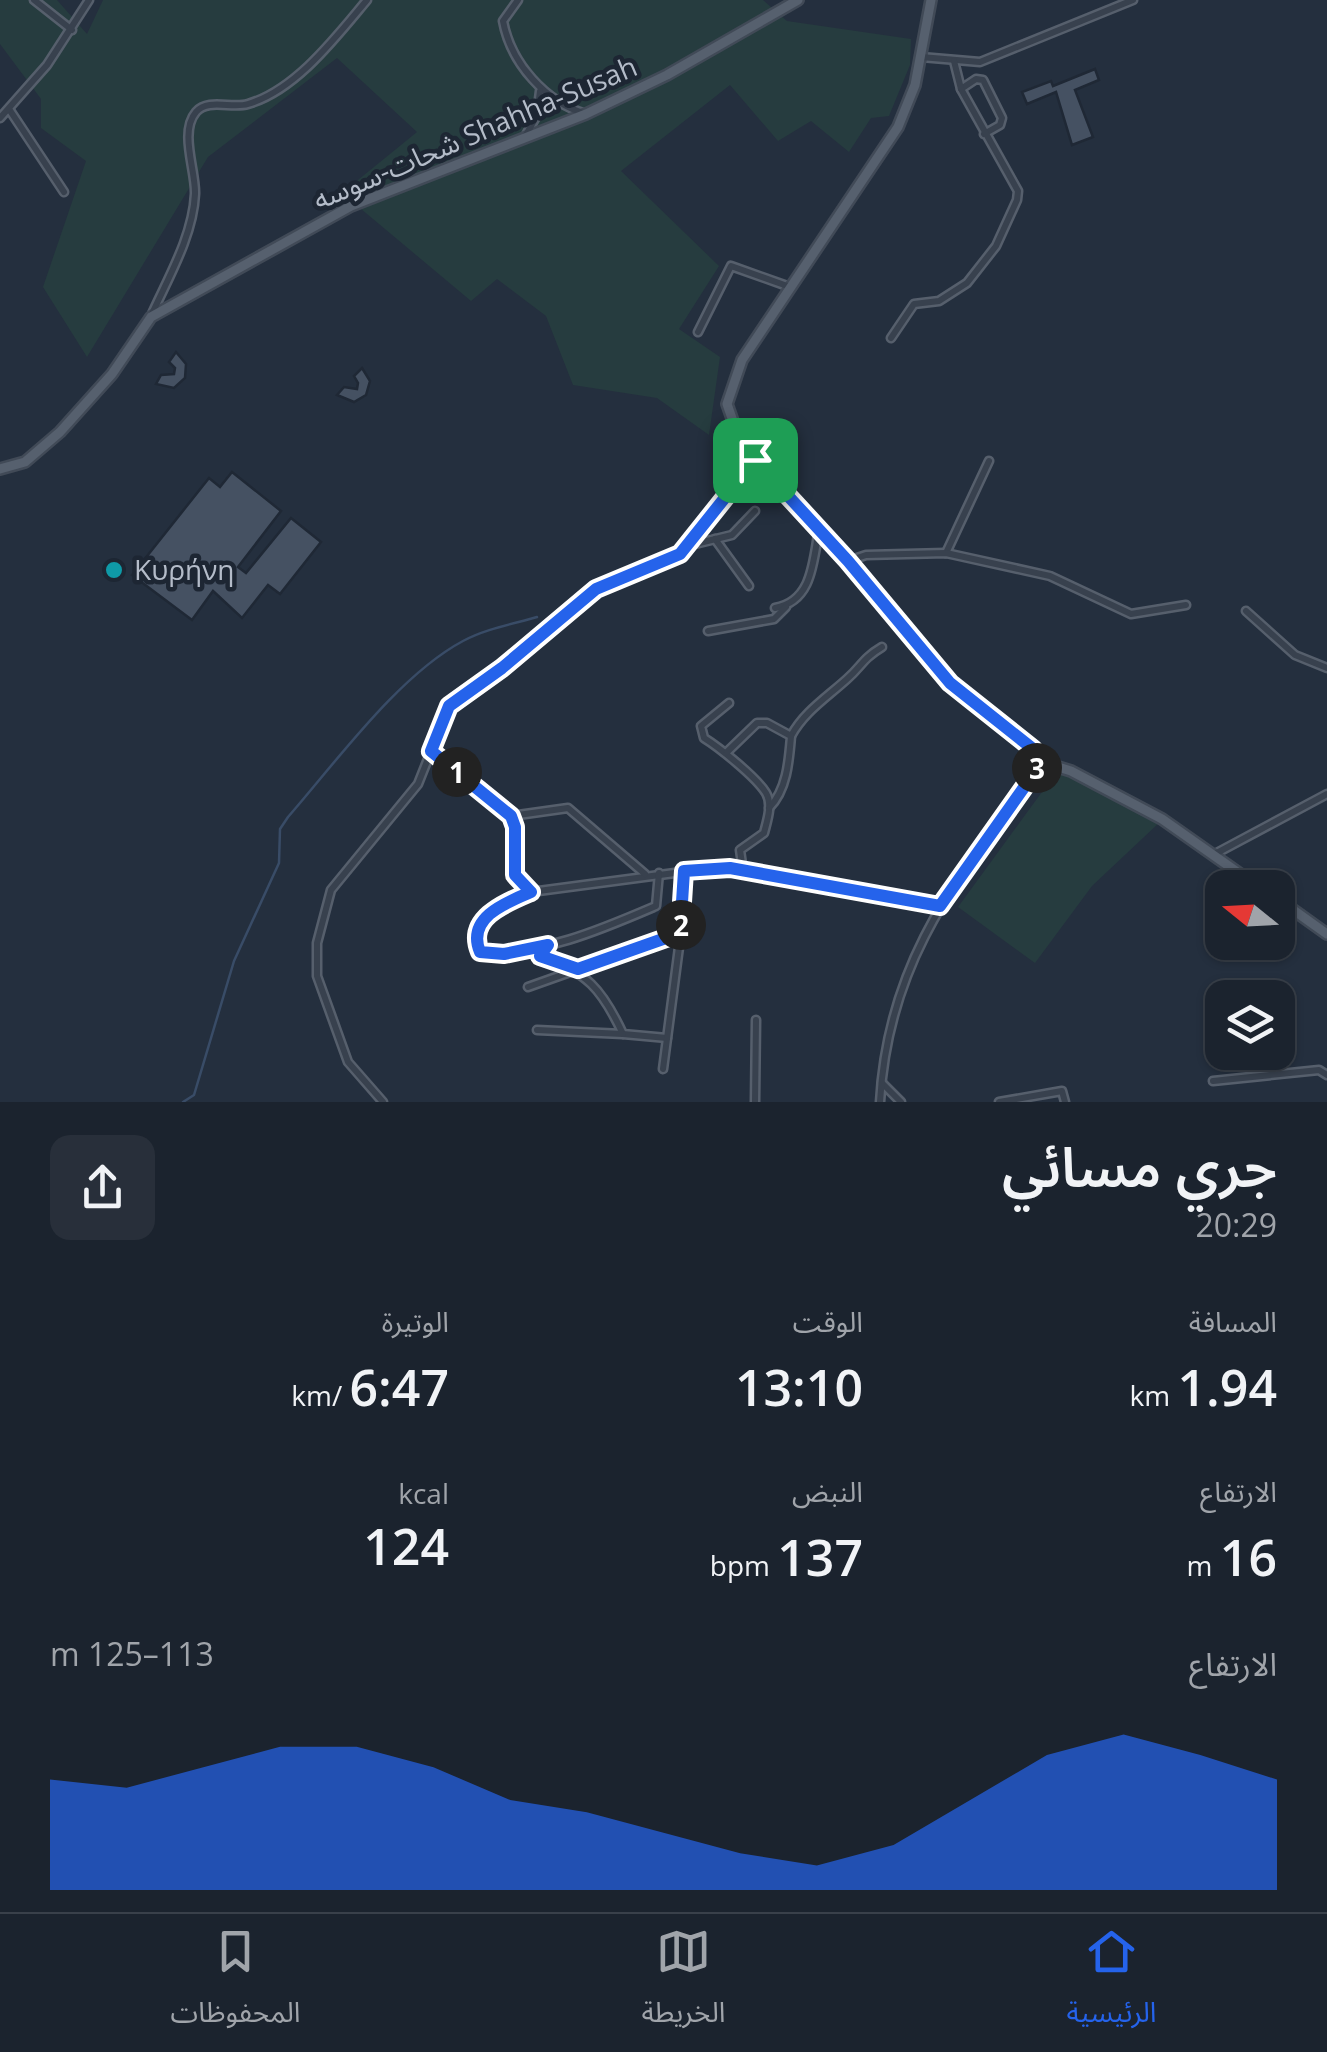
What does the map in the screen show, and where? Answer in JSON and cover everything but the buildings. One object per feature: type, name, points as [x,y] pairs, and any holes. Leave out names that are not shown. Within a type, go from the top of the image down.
[{"type":"main road","name":"شحات-سوسه Shahha-Susah","points":[[0,469],[25,462],[60,432],[112,374],[151,316],[350,206],[586,114],[667,74],[798,0]]},
{"type":"main road","points":[[931,0],[911,100],[898,128],[742,360],[728,396],[732,426],[755,460],[848,561],[950,683],[1033,749],[1042,762],[1071,772],[1162,820],[1234,870]]},
{"type":"main road","points":[[1295,912],[1327,934]]},
{"type":"street","points":[[34,0],[72,30]]},
{"type":"street","points":[[0,118],[72,30],[89,0]]},
{"type":"street","points":[[151,316],[191,220],[195,194],[190,127],[194,115],[206,105],[249,104],[297,76],[367,0]]},
{"type":"street","points":[[518,0],[507,12],[504,28],[540,90],[560,104],[586,114]]},
{"type":"street","points":[[922,56],[980,62],[1134,0]]},
{"type":"street","points":[[891,338],[914,304],[939,301],[967,283],[996,246],[1015,210],[1018,191],[960,89],[954,61]]},
{"type":"street","points":[[960,89],[976,79],[983,80],[1002,118],[1000,125],[984,134]]},
{"type":"street","points":[[525,137],[538,115],[540,90]]},
{"type":"street","points":[[9,109],[64,192]]},
{"type":"street","points":[[698,332],[732,266],[790,287]]},
{"type":"street","points":[[383,1102],[363,1083],[342,1050],[317,976],[318,942],[330,890],[410,796],[444,714],[463,693],[502,668],[596,589],[663,564],[690,545],[755,460]]},
{"type":"street","points":[[946,553],[989,461]]},
{"type":"street","points":[[690,545],[732,535],[756,511]]},
{"type":"street","points":[[708,630],[774,618],[803,594],[819,528]]},
{"type":"street","points":[[715,539],[749,586]]},
{"type":"street","points":[[848,561],[866,555],[946,553],[1050,576],[1132,614],[1186,606]]},
{"type":"street","points":[[776,608],[787,606]]},
{"type":"street","points":[[1246,611],[1296,654],[1327,668]]},
{"type":"street","points":[[769,808],[779,798],[791,736],[798,722],[852,676],[862,658],[882,647]]},
{"type":"street","points":[[729,703],[701,726],[704,738],[727,752],[766,794],[769,808],[764,833],[740,850],[743,871]]},
{"type":"street","points":[[727,752],[756,723],[767,723],[791,736]]},
{"type":"street","points":[[431,751],[511,816],[515,827],[515,875],[531,892]]},
{"type":"street","points":[[880,1102],[885,1042],[897,1000],[940,906],[1042,762]]},
{"type":"street","points":[[1213,855],[1327,794]]},
{"type":"street","points":[[511,816],[569,809],[645,874]]},
{"type":"street","points":[[659,873],[657,906],[586,936],[504,954],[479,950],[476,937],[482,921],[499,906],[531,892],[645,874],[720,867],[940,906]]},
{"type":"street","points":[[663,1069],[684,871]]},
{"type":"street","points":[[528,987],[680,933]]},
{"type":"street","points":[[548,945],[540,956],[578,969],[611,1009],[622,1034]]},
{"type":"street","points":[[755,1102],[756,1020]]},
{"type":"street","points":[[537,1030],[667,1038]]},
{"type":"street","points":[[1213,1081],[1319,1070],[1327,1074]]},
{"type":"street","points":[[882,1082],[901,1102]]},
{"type":"street","points":[[999,1102],[1062,1091],[1065,1102]]},
{"type":"green space","points":[[0,0],[57,0],[87,34],[103,0],[763,0],[787,21],[911,39],[910,65],[889,116],[871,118],[849,152],[811,121],[778,141],[730,85],[621,171],[719,266],[679,329],[720,357],[709,435],[657,398],[573,385],[546,316],[497,279],[471,301],[342,193],[417,132],[337,58],[208,157],[87,357],[43,287],[86,161],[41,128],[41,99],[0,44]]},
{"type":"green space","points":[[1058,770],[1160,822],[1092,886],[1035,963],[958,907]]},
{"type":"waterway","points":[[183,1102],[194,1095],[234,961],[279,863],[280,829],[288,817],[415,675],[463,641],[537,617]]},
{"type":"place","name":"Κυρήνη","points":[[114,570]]},
{"type":"route","points":[[755,460],[848,561],[950,683],[1033,749],[1042,762],[940,906],[720,867],[684,871],[680,933],[578,969],[540,956],[548,945],[504,954],[480,952],[477,931],[486,916],[531,892],[515,875],[515,827],[511,816],[431,751],[444,714],[463,693],[502,668],[596,589],[663,564],[686,550],[755,460]]}]
